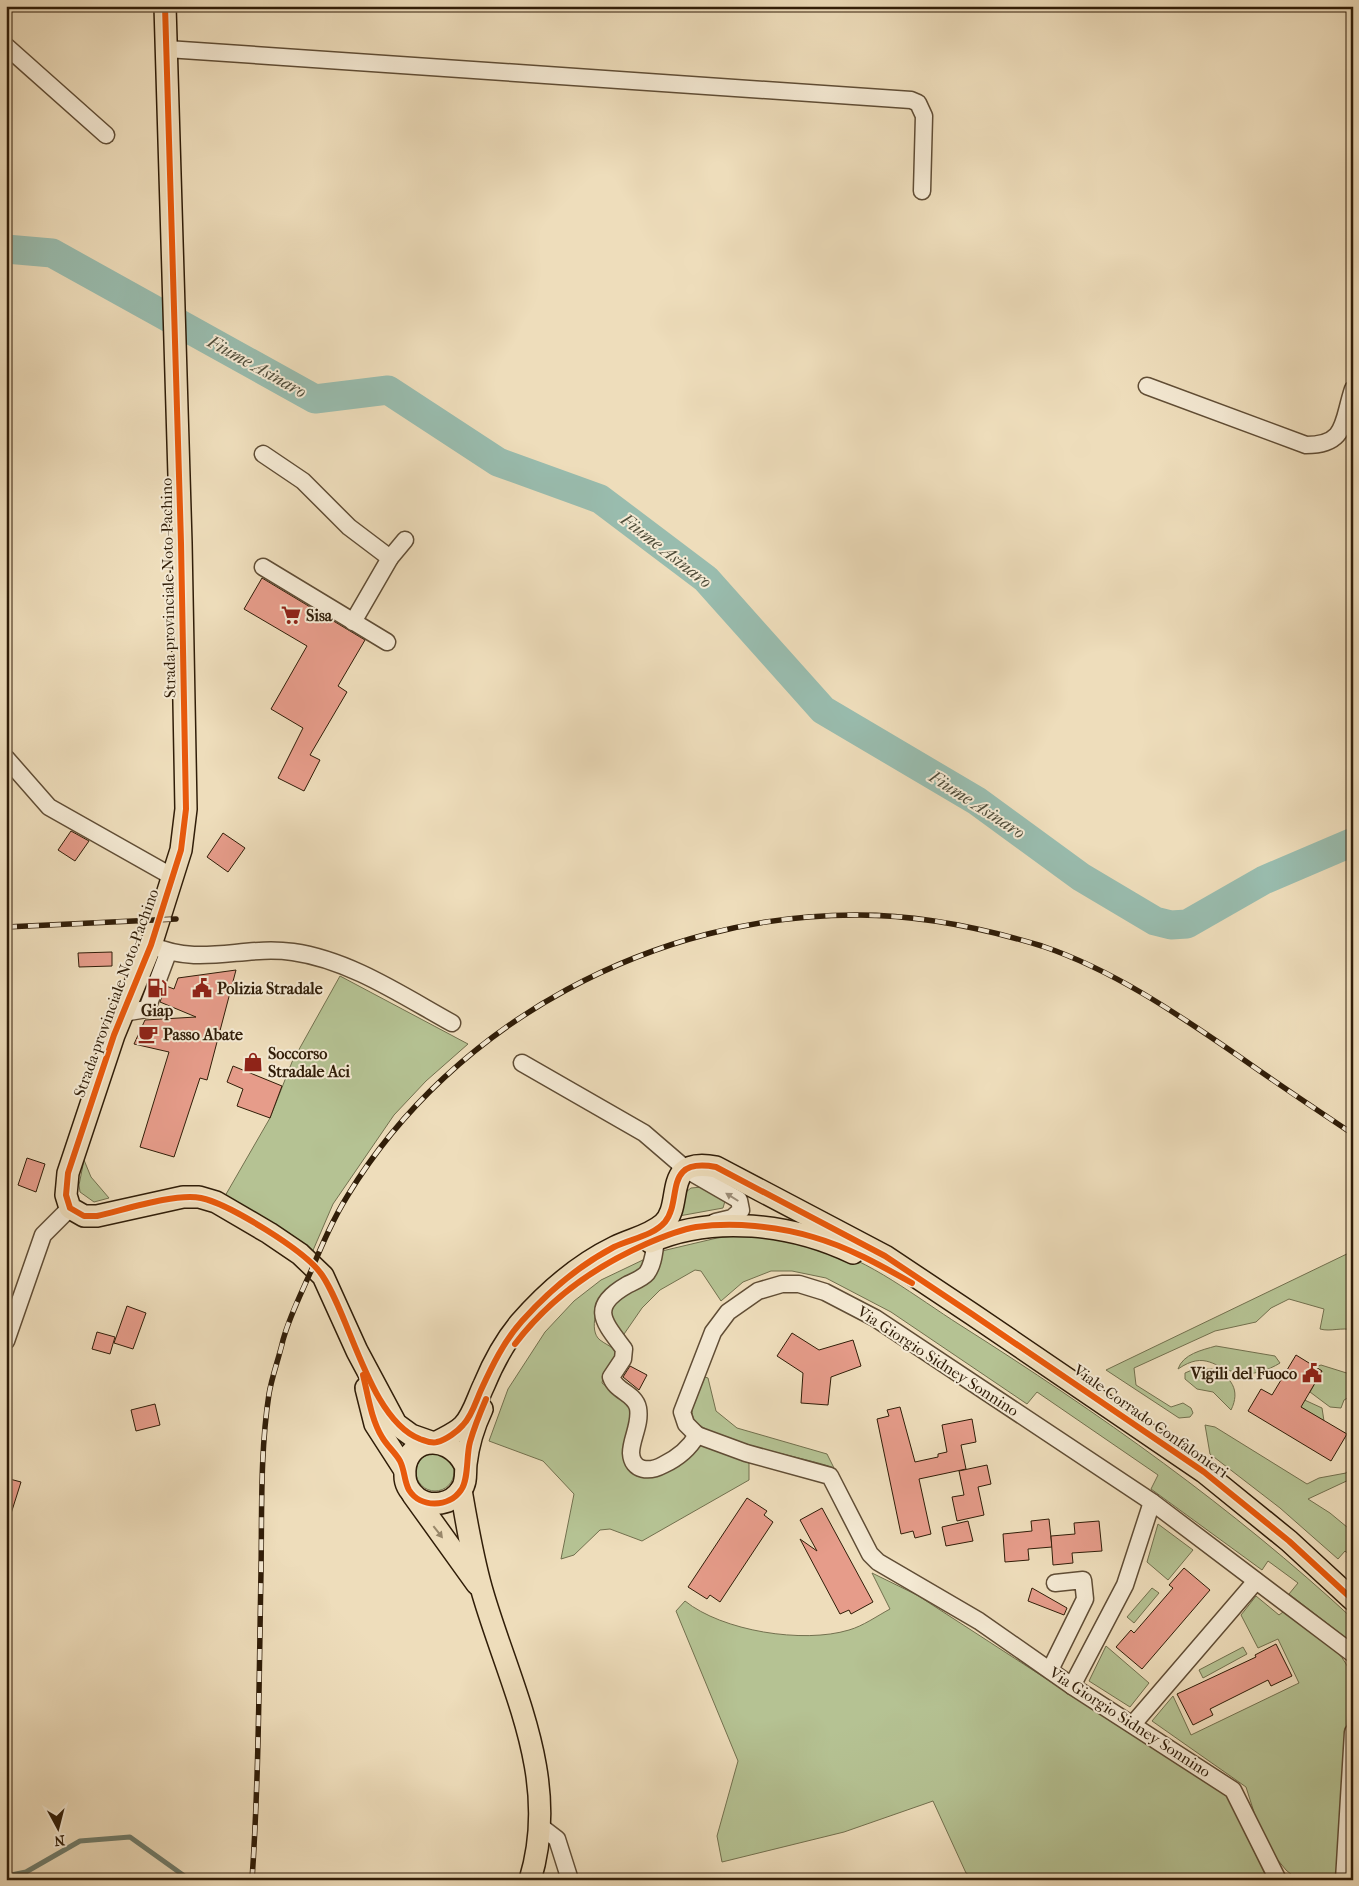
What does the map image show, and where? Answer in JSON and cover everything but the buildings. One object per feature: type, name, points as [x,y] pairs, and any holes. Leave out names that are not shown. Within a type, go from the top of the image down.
[{"type":"main road","points":[[165,6],[167,49]]},
{"type":"main road","name":"Strada provinciale Noto-Pachino","points":[[70,1208],[66,1195],[68,1173],[123,1013],[160,949],[173,877],[181,850],[187,789],[167,49]]},
{"type":"main road","points":[[404,1469],[413,1451],[434,1442],[464,1425],[504,1345],[519,1324],[572,1272],[615,1247],[653,1231],[665,1222],[670,1214],[679,1177],[696,1165],[716,1167],[886,1256],[972,1314]]},
{"type":"main road","points":[[70,1208],[84,1216],[97,1216],[183,1197],[199,1197],[216,1202],[269,1233],[316,1267],[331,1291],[357,1351],[396,1424],[411,1435],[450,1446],[460,1454],[466,1465]]},
{"type":"main road","points":[[410,1492],[419,1500],[430,1504],[442,1503],[453,1499],[461,1490],[466,1478],[466,1465],[480,1412],[510,1350],[525,1330],[545,1310],[577,1281],[618,1256],[656,1240],[697,1227],[779,1229],[812,1237],[878,1264],[972,1314]]},
{"type":"main road","name":"Viale Corrado Confalonieri","points":[[972,1314],[1204,1472],[1289,1541],[1353,1600]]},
{"type":"main road","points":[[357,1351],[375,1424],[404,1469],[405,1481],[410,1492],[420,1509],[482,1592]]},
{"type":"main road","points":[[461,1490],[482,1592],[530,1737],[541,1791],[540,1826],[530,1880]]},
{"type":"street","points":[[6,46],[106,135]]},
{"type":"street","points":[[167,49],[912,100],[918,103],[924,116],[922,191]]},
{"type":"street","points":[[1147,386],[1312,445],[1329,443],[1338,436],[1353,389]]},
{"type":"street","points":[[263,454],[303,481],[349,527],[390,558]]},
{"type":"street","points":[[353,622],[390,558],[405,540]]},
{"type":"street","points":[[263,566],[387,642]]},
{"type":"street","points":[[6,758],[49,807],[173,877]]},
{"type":"street","points":[[160,949],[190,956],[264,950],[314,956],[374,981],[452,1023]]},
{"type":"street","points":[[522,1063],[644,1133],[687,1170],[739,1200],[742,1210],[732,1218],[697,1227]]},
{"type":"street","points":[[6,1341],[43,1235],[70,1208]]},
{"type":"street","points":[[656,1240],[652,1262],[646,1274],[612,1294],[605,1306],[604,1318],[608,1329],[624,1349],[624,1359],[611,1377],[613,1384],[632,1397],[638,1406],[639,1419],[631,1452],[634,1462],[639,1469],[647,1471],[656,1469],[674,1459],[690,1446],[697,1435]]},
{"type":"street","name":"Via Giorgio Sidney Sonnino","points":[[1278,1880],[1233,1790],[1072,1686],[979,1621],[878,1562],[870,1554],[830,1476],[746,1453],[697,1435],[686,1424],[682,1412],[713,1332],[728,1312],[758,1290],[782,1284],[799,1284],[825,1292],[875,1318],[1152,1502],[1353,1654]]},
{"type":"street","points":[[1072,1686],[1125,1585],[1152,1502]]},
{"type":"street","points":[[1050,1670],[1085,1599],[1083,1580],[1055,1583]]},
{"type":"street","points":[[1133,1724],[1256,1581]]},
{"type":"street","points":[[1344,1880],[1350,1836],[1353,1732]]},
{"type":"street","points":[[540,1826],[557,1839],[570,1880]]},
{"type":"green space","points":[[340,976],[468,1044],[426,1081],[394,1115],[333,1204],[311,1255],[225,1196],[270,1118],[292,1062]]},
{"type":"green space","points":[[84,1160],[91,1177],[109,1198],[94,1202],[80,1192],[79,1185]]},
{"type":"green space","points":[[702,1187],[725,1201],[723,1208],[679,1216],[682,1195],[691,1188]]},
{"type":"green space","points":[[744,1235],[791,1240],[819,1246],[856,1260],[892,1280],[1063,1392],[1114,1427],[1212,1500],[1307,1578],[1353,1619],[1353,1643],[1289,1594],[1298,1583],[1268,1561],[1262,1570],[1151,1489],[1158,1475],[1037,1392],[1027,1404],[891,1312],[826,1278],[792,1271],[771,1271],[743,1282],[721,1301],[701,1271],[695,1270],[660,1290],[642,1308],[622,1337],[610,1319],[612,1302],[662,1251],[717,1238]]},
{"type":"green space","points":[[1353,1251],[1353,1330],[1320,1329],[1324,1309],[1289,1299],[1271,1308],[1256,1322],[1215,1331],[1134,1368],[1136,1385],[1171,1407],[1183,1403],[1191,1408],[1193,1413],[1190,1417],[1179,1418],[1106,1370]]},
{"type":"green space","points":[[645,1259],[641,1273],[615,1288],[603,1298],[597,1309],[594,1323],[596,1336],[616,1351],[616,1355],[602,1383],[633,1409],[632,1469],[699,1444],[749,1463],[749,1480],[642,1541],[610,1529],[600,1530],[574,1555],[561,1559],[574,1494],[543,1461],[489,1441],[508,1389],[545,1332],[574,1301],[601,1280]]},
{"type":"green space","points":[[1216,1346],[1275,1356],[1280,1363],[1271,1368],[1248,1374],[1230,1371],[1203,1361],[1196,1361],[1178,1369],[1180,1364],[1189,1356]]},
{"type":"green space","points":[[1321,1365],[1353,1375],[1353,1395],[1344,1400],[1341,1408],[1330,1407],[1310,1392],[1322,1371],[1316,1367]]},
{"type":"green space","points":[[1212,1369],[1229,1380],[1232,1385],[1235,1396],[1231,1410],[1213,1392],[1197,1389],[1185,1379],[1185,1373],[1192,1370]]},
{"type":"green space","points":[[705,1377],[708,1378],[716,1411],[737,1428],[827,1454],[834,1468],[734,1441],[700,1425],[693,1417],[692,1412]]},
{"type":"green space","points":[[1298,1397],[1322,1408],[1324,1421],[1294,1403]]},
{"type":"green space","points":[[1205,1425],[1215,1427],[1307,1484],[1319,1478],[1346,1473],[1353,1465],[1353,1478],[1308,1499],[1330,1513],[1353,1532],[1353,1558],[1345,1551],[1338,1559],[1280,1508],[1210,1454]]},
{"type":"green space","points":[[435,1453],[448,1459],[454,1472],[448,1485],[435,1491],[422,1485],[416,1472],[422,1459]]},
{"type":"green space","points":[[1158,1524],[1193,1550],[1168,1580],[1147,1562]]},
{"type":"green space","points":[[872,1573],[917,1595],[1227,1796],[1265,1874],[1264,1880],[976,1880],[966,1873],[933,1801],[844,1832],[722,1862],[717,1836],[738,1761],[676,1611],[685,1601],[720,1620],[741,1627],[787,1635],[809,1636],[830,1634],[854,1628],[890,1609]]},
{"type":"green space","points":[[1152,1588],[1159,1593],[1134,1623],[1127,1617]]},
{"type":"green space","points":[[1256,1596],[1279,1615],[1283,1612],[1330,1645],[1345,1662],[1350,1672],[1338,1880],[1298,1880],[1286,1870],[1272,1853],[1260,1831],[1246,1787],[1152,1721],[1173,1696],[1191,1735],[1299,1683],[1278,1639],[1258,1648],[1241,1615]]},
{"type":"green space","points":[[1106,1646],[1149,1683],[1130,1707],[1089,1681]]},
{"type":"green space","points":[[1243,1647],[1247,1654],[1203,1678],[1199,1670]]},
{"type":"waterway","name":"Fiume Asinaro","points":[[6,249],[52,253],[315,399],[388,390],[498,462],[600,499],[706,579],[823,710],[977,801],[1081,877],[1155,921],[1171,925],[1187,924],[1264,880],[1353,842]]},
{"type":"waterway","points":[[6,1876],[26,1872],[80,1841],[130,1837],[190,1880]]},
{"type":"railway","points":[[252,1880],[257,1764],[263,1460],[269,1394],[283,1340],[292,1313],[337,1213],[348,1195],[392,1133],[444,1078],[502,1030],[567,990],[636,958],[708,934],[782,920],[858,915],[905,917],[974,928],[1020,940],[1042,946],[1094,967],[1167,1008],[1353,1134]]},
{"type":"railway","points":[[6,927],[176,919]]},
{"type":"cycle path","points":[[165,6],[181,543],[186,809],[181,850],[151,945],[114,1035],[68,1173],[66,1195],[70,1208],[84,1216],[97,1216],[163,1200],[190,1197],[201,1198],[229,1209],[266,1230],[300,1254],[322,1275],[343,1316],[363,1366],[388,1411],[403,1428],[420,1439],[433,1443],[452,1435],[466,1421],[504,1345],[522,1321],[542,1300],[588,1262],[620,1244],[648,1234],[660,1227],[670,1213],[677,1182],[681,1174],[688,1168],[699,1166],[716,1167],[885,1256],[972,1314],[1204,1472],[1289,1541],[1353,1600]]},
{"type":"cycle path","points":[[515,1344],[558,1298],[591,1274],[646,1244],[664,1236],[696,1227],[740,1225],[799,1233],[851,1251],[912,1283]]},
{"type":"cycle path","points":[[363,1375],[370,1407],[378,1430],[400,1461],[409,1490],[414,1496],[427,1503],[435,1504],[449,1500],[456,1496],[464,1485],[470,1442],[486,1399]]},
{"type":"place","name":"Sisa","points":[[291,615]]},
{"type":"place","name":"Giap","points":[[157,988]]},
{"type":"place","name":"Polizia Stradale","points":[[202,988]]},
{"type":"place","name":"Passo Abate","points":[[148,1034]]},
{"type":"place","name":"Soccorso Stradale Aci","points":[[253,1062]]},
{"type":"place","name":"Vigili del Fuoco","points":[[1312,1373]]}]
